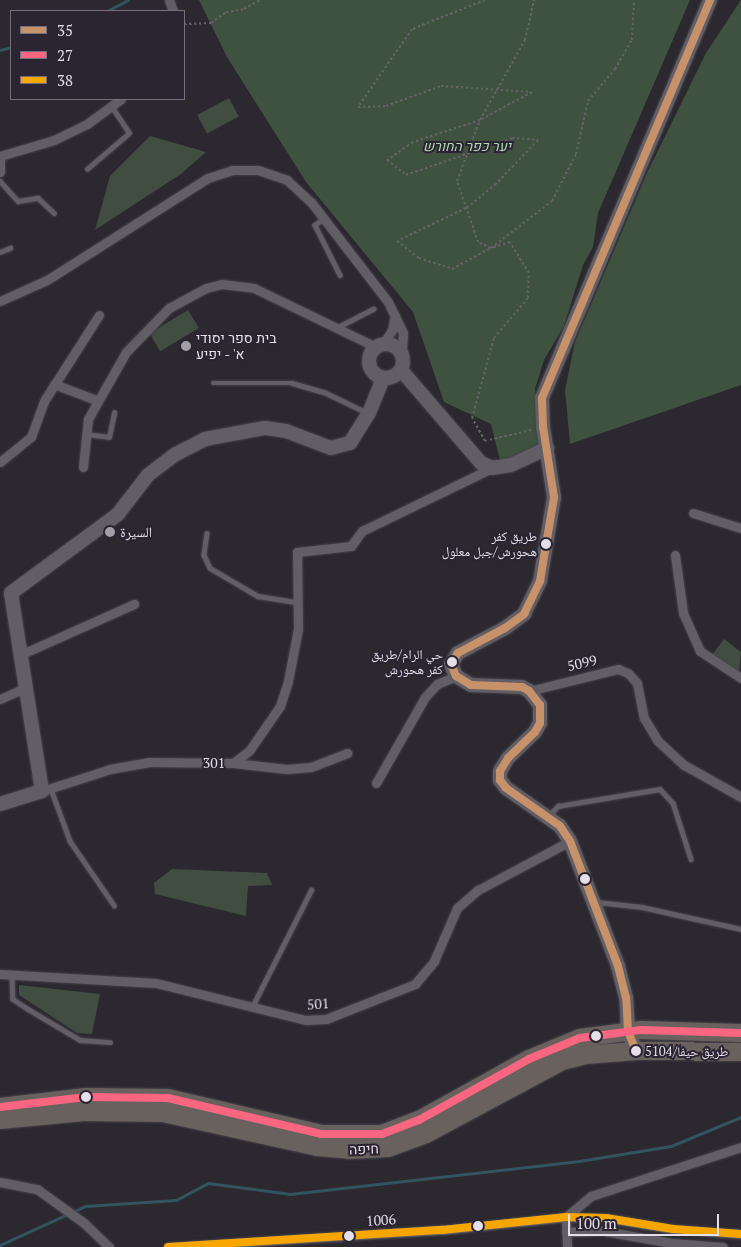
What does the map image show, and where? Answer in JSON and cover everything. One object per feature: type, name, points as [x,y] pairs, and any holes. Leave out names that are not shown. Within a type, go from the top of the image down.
[{"type":"highway","name":"חיפה","points":[[0,1107],[86,1097],[168,1098],[321,1134],[382,1134],[419,1120],[556,1046],[580,1038],[634,1030],[741,1033]]},
{"type":"highway","name":"חיפה","points":[[0,1120],[84,1112],[163,1113],[317,1147],[350,1150],[388,1148],[426,1134],[562,1061],[586,1055],[636,1051],[741,1052]]},
{"type":"street","points":[[636,1051],[634,1030],[626,998],[594,902],[570,841],[560,826],[506,788],[500,780],[500,771],[508,758],[540,723],[540,705],[529,691],[522,687],[471,685],[456,676],[451,664],[452,657],[505,628],[524,614],[540,581],[554,497],[543,427],[542,398],[710,0]]},
{"type":"street","points":[[0,156],[54,140],[87,124],[120,100]]},
{"type":"street","points":[[0,160],[0,172]]},
{"type":"street","points":[[0,301],[47,280],[221,172],[258,170],[277,175],[294,185],[324,218],[395,314],[403,333],[400,370],[393,377],[383,378],[374,373],[369,365],[370,354],[392,330],[395,314]]},
{"type":"street","points":[[83,467],[88,419],[96,400],[140,334],[169,308],[206,288],[222,284],[254,288],[336,328],[379,345],[396,346],[402,354]]},
{"type":"street","points":[[0,462],[31,437],[54,384],[99,315]]},
{"type":"street","points":[[400,370],[420,388],[472,454],[492,468],[511,465],[547,448]]},
{"type":"street","points":[[46,789],[22,654],[5,594],[118,514],[148,475],[176,454],[205,439],[265,428],[286,431],[332,448],[342,447],[359,432],[369,414],[383,378]]},
{"type":"street","points":[[54,384],[96,400]]},
{"type":"street","name":"301","points":[[0,804],[110,769],[149,762],[233,763],[249,751],[280,706],[298,629],[297,552],[352,546],[362,531],[492,468]]},
{"type":"street","points":[[692,513],[741,528]]},
{"type":"street","points":[[675,555],[683,613],[700,651],[741,678]]},
{"type":"street","points":[[22,654],[134,604]]},
{"type":"street","name":"5099","points":[[529,691],[618,669],[628,672],[637,683],[644,718],[658,741],[684,765],[741,797]]},
{"type":"street","points":[[376,783],[425,697],[437,684],[456,676]]},
{"type":"street","points":[[0,700],[27,687]]},
{"type":"street","points":[[233,763],[287,769],[319,765],[347,753]]},
{"type":"street","name":"501","points":[[0,974],[156,982],[253,1005],[306,1020],[326,1019],[415,984],[434,962],[457,908],[478,890],[570,841]]},
{"type":"street","points":[[567,1247],[566,1217],[591,1196],[741,1147]]},
{"type":"street","points":[[0,1182],[37,1189],[84,1223],[110,1247]]},
{"type":"street","name":"1006","points":[[168,1247],[245,1245],[442,1230],[566,1217],[606,1218],[673,1229],[741,1234]]},
{"type":"street","points":[[566,1232],[604,1231],[672,1243],[723,1247]]},
{"type":"lane","points":[[87,169],[129,133],[111,106]]},
{"type":"lane","points":[[0,181],[18,201],[38,198],[54,213]]},
{"type":"lane","points":[[324,218],[316,226],[340,275]]},
{"type":"lane","points":[[0,252],[10,248]]},
{"type":"lane","points":[[336,328],[373,309]]},
{"type":"lane","points":[[213,383],[292,382],[326,393],[369,414]]},
{"type":"lane","points":[[86,434],[109,437],[114,413]]},
{"type":"lane","points":[[207,534],[204,555],[210,568],[258,596],[297,602]]},
{"type":"lane","points":[[548,816],[558,806],[660,788],[673,803],[691,859]]},
{"type":"lane","points":[[46,789],[70,841],[114,905]]},
{"type":"lane","points":[[253,1005],[311,890]]},
{"type":"lane","points":[[594,902],[642,907],[741,929]]},
{"type":"lane","points":[[12,976],[13,999],[80,1040],[110,1042]]},
{"type":"path","points":[[185,24],[211,22],[226,12],[244,8],[260,0]]},
{"type":"path","points":[[485,0],[412,29],[358,107],[386,106],[440,86],[532,92],[480,120],[413,142],[387,160],[406,175],[466,157],[512,138],[538,140],[496,184],[466,208],[397,241],[419,258],[452,269],[491,248],[552,201],[563,183],[576,154],[588,101],[615,69],[632,40],[634,0]]},
{"type":"path","points":[[534,0],[525,40],[480,120],[457,181],[478,242],[491,248],[510,242],[529,273],[528,298],[494,338],[472,418],[484,441],[543,427]]},
{"type":"green space","name":"יער כפר החורש","points":[[199,0],[690,0],[598,213],[593,247],[583,265],[564,326],[544,360],[535,389],[539,446],[501,464],[491,424],[444,402],[413,312],[306,182],[227,57]]},
{"type":"green space","points":[[741,0],[741,385],[570,444],[565,390],[575,342],[646,175],[706,53]]},
{"type":"green space","points":[[229,98],[239,117],[207,133],[197,115]]},
{"type":"green space","points":[[150,136],[206,152],[181,174],[95,230],[110,176]]},
{"type":"green space","points":[[188,310],[199,328],[160,351],[149,333]]},
{"type":"green space","points":[[724,639],[741,652],[739,675],[712,655]]},
{"type":"green space","points":[[172,869],[267,873],[272,885],[248,886],[246,916],[155,894],[154,883]]},
{"type":"green space","points":[[19,985],[100,994],[92,1034],[77,1033],[19,995]]},
{"type":"waterway","points":[[109,10],[128,0]]},
{"type":"waterway","points":[[0,50],[10,47]]},
{"type":"waterway","points":[[0,1245],[85,1206],[176,1200],[208,1183],[290,1194],[579,1161],[671,1146],[741,1117]]},
{"type":"transit line","name":"35","points":[[636,1051],[628,1031],[626,998],[618,966],[570,841],[560,826],[506,788],[500,780],[500,771],[508,758],[535,732],[540,723],[540,705],[529,691],[522,687],[471,685],[456,676],[451,664],[458,653],[505,628],[524,614],[540,581],[554,497],[543,427],[542,398],[710,0]]},
{"type":"transit line","name":"27","points":[[0,1107],[86,1097],[168,1098],[321,1134],[382,1134],[419,1120],[529,1059],[580,1038],[641,1030],[741,1033]]},
{"type":"transit line","name":"38","points":[[168,1247],[442,1230],[566,1217],[606,1218],[673,1229],[741,1234]]},
{"type":"place","name":"בית ספר יסודי א' - יפיע","points":[[186,346]]},
{"type":"place","name":"السيرة","points":[[110,532]]},
{"type":"place","name":"طريق كفر هحورش/جبل معلول","points":[[546,544]]},
{"type":"place","name":"حي الرام/طريق كفر هحورش","points":[[452,662]]},
{"type":"place","name":"طريق حيفا/5104","points":[[636,1051]]}]
